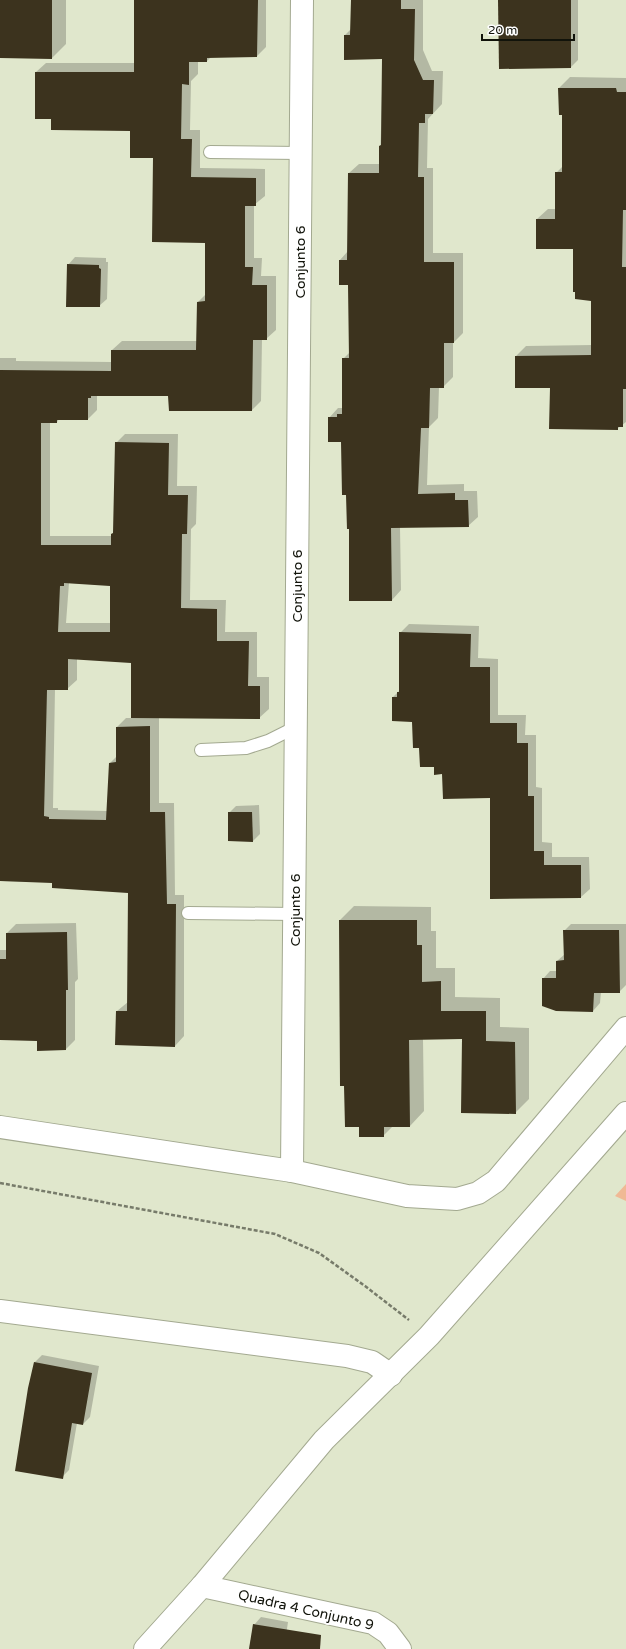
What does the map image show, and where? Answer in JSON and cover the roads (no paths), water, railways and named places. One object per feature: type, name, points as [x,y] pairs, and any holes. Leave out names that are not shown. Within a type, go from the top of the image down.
[{"type":"street","name":"Conjunto 6","points":[[292,1171],[302,0]]},
{"type":"street","points":[[0,1127],[292,1171],[406,1196],[457,1199],[478,1193],[496,1181],[626,1028]]},
{"type":"street","points":[[145,1649],[202,1586],[324,1440],[429,1336],[626,1113]]},
{"type":"street","points":[[0,1311],[347,1356],[372,1362],[390,1375]]},
{"type":"street","name":"Quadra 4 Conjunto 9","points":[[202,1586],[373,1623],[388,1633],[400,1649]]},
{"type":"lane","points":[[210,152],[301,153]]},
{"type":"lane","points":[[200,750],[246,748],[268,741],[296,728]]},
{"type":"lane","points":[[188,913],[295,914]]}]
